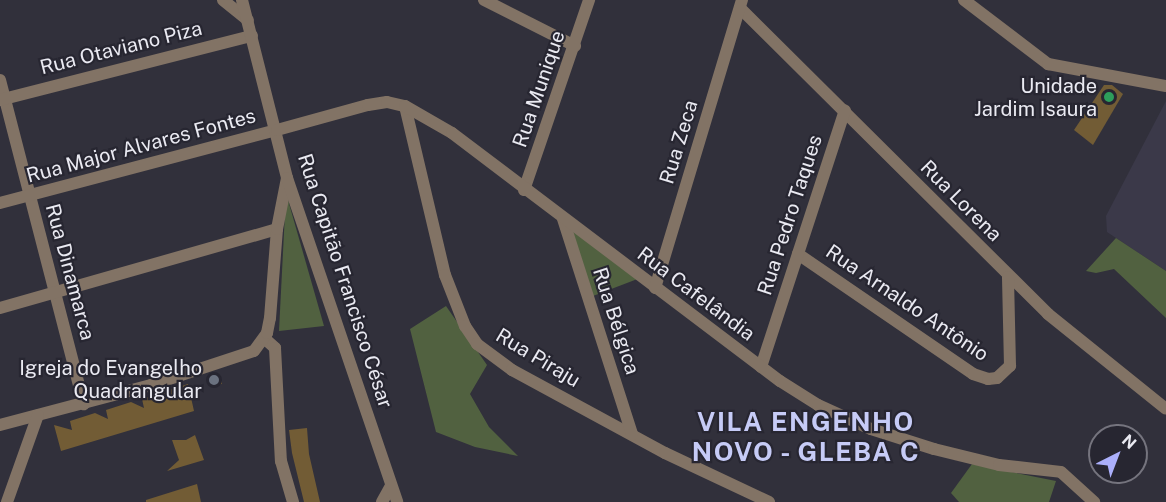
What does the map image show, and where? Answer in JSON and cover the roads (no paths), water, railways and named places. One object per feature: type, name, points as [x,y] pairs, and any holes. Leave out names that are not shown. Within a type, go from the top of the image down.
[{"type":"street","points":[[223,0],[248,21]]},
{"type":"street","name":"Rua Capitão Francisco César","points":[[243,0],[277,130],[287,178],[397,502]]},
{"type":"street","points":[[484,0],[574,46]]},
{"type":"street","name":"Rua Munique","points":[[524,190],[589,0]]},
{"type":"street","points":[[964,0],[1048,64],[1166,86]]},
{"type":"street","name":"Rua Lorena","points":[[741,4],[1008,276],[1048,314],[1166,409]]},
{"type":"street","name":"Rua Zeca","points":[[655,288],[741,4]]},
{"type":"street","name":"Rua Otaviano Piza","points":[[2,99],[252,36]]},
{"type":"street","name":"Rua Dinamarca","points":[[0,80],[2,99],[30,195],[84,404]]},
{"type":"street","name":"Rua Cafelândia","points":[[291,126],[368,105],[387,102],[405,106],[452,133],[524,190],[761,367],[818,405],[862,425],[999,465],[1061,472],[1094,502]]},
{"type":"street","name":"Rua Piraju","points":[[405,106],[445,275],[465,326],[477,344],[512,370],[754,498],[769,502]]},
{"type":"street","name":"Rua Pedro Taques","points":[[761,367],[845,110]]},
{"type":"street","name":"Rua Major Alvares Fontes","points":[[0,203],[291,126]]},
{"type":"street","points":[[0,425],[84,404],[246,356],[264,338],[270,318],[277,229],[287,178]]},
{"type":"street","name":"Rua Bélgica","points":[[563,219],[632,434]]},
{"type":"street","points":[[0,308],[277,229]]},
{"type":"street","name":"Rua Arnaldo Antônio","points":[[798,254],[973,374],[988,379],[997,378],[1010,366],[1008,276]]},
{"type":"street","points":[[264,338],[275,348],[281,461],[293,502]]},
{"type":"street","points":[[7,502],[38,415]]},
{"type":"street","points":[[382,502],[391,486]]},
{"type":"place","name":"Unidade Jardim Isaura","points":[[1109,97]]},
{"type":"place","name":"Igreja do Evangelho Quadrangular","points":[[214,380]]},
{"type":"district","name":"VILA ENGENHO NOVO - GLEBA C","points":[[806,436]]}]
